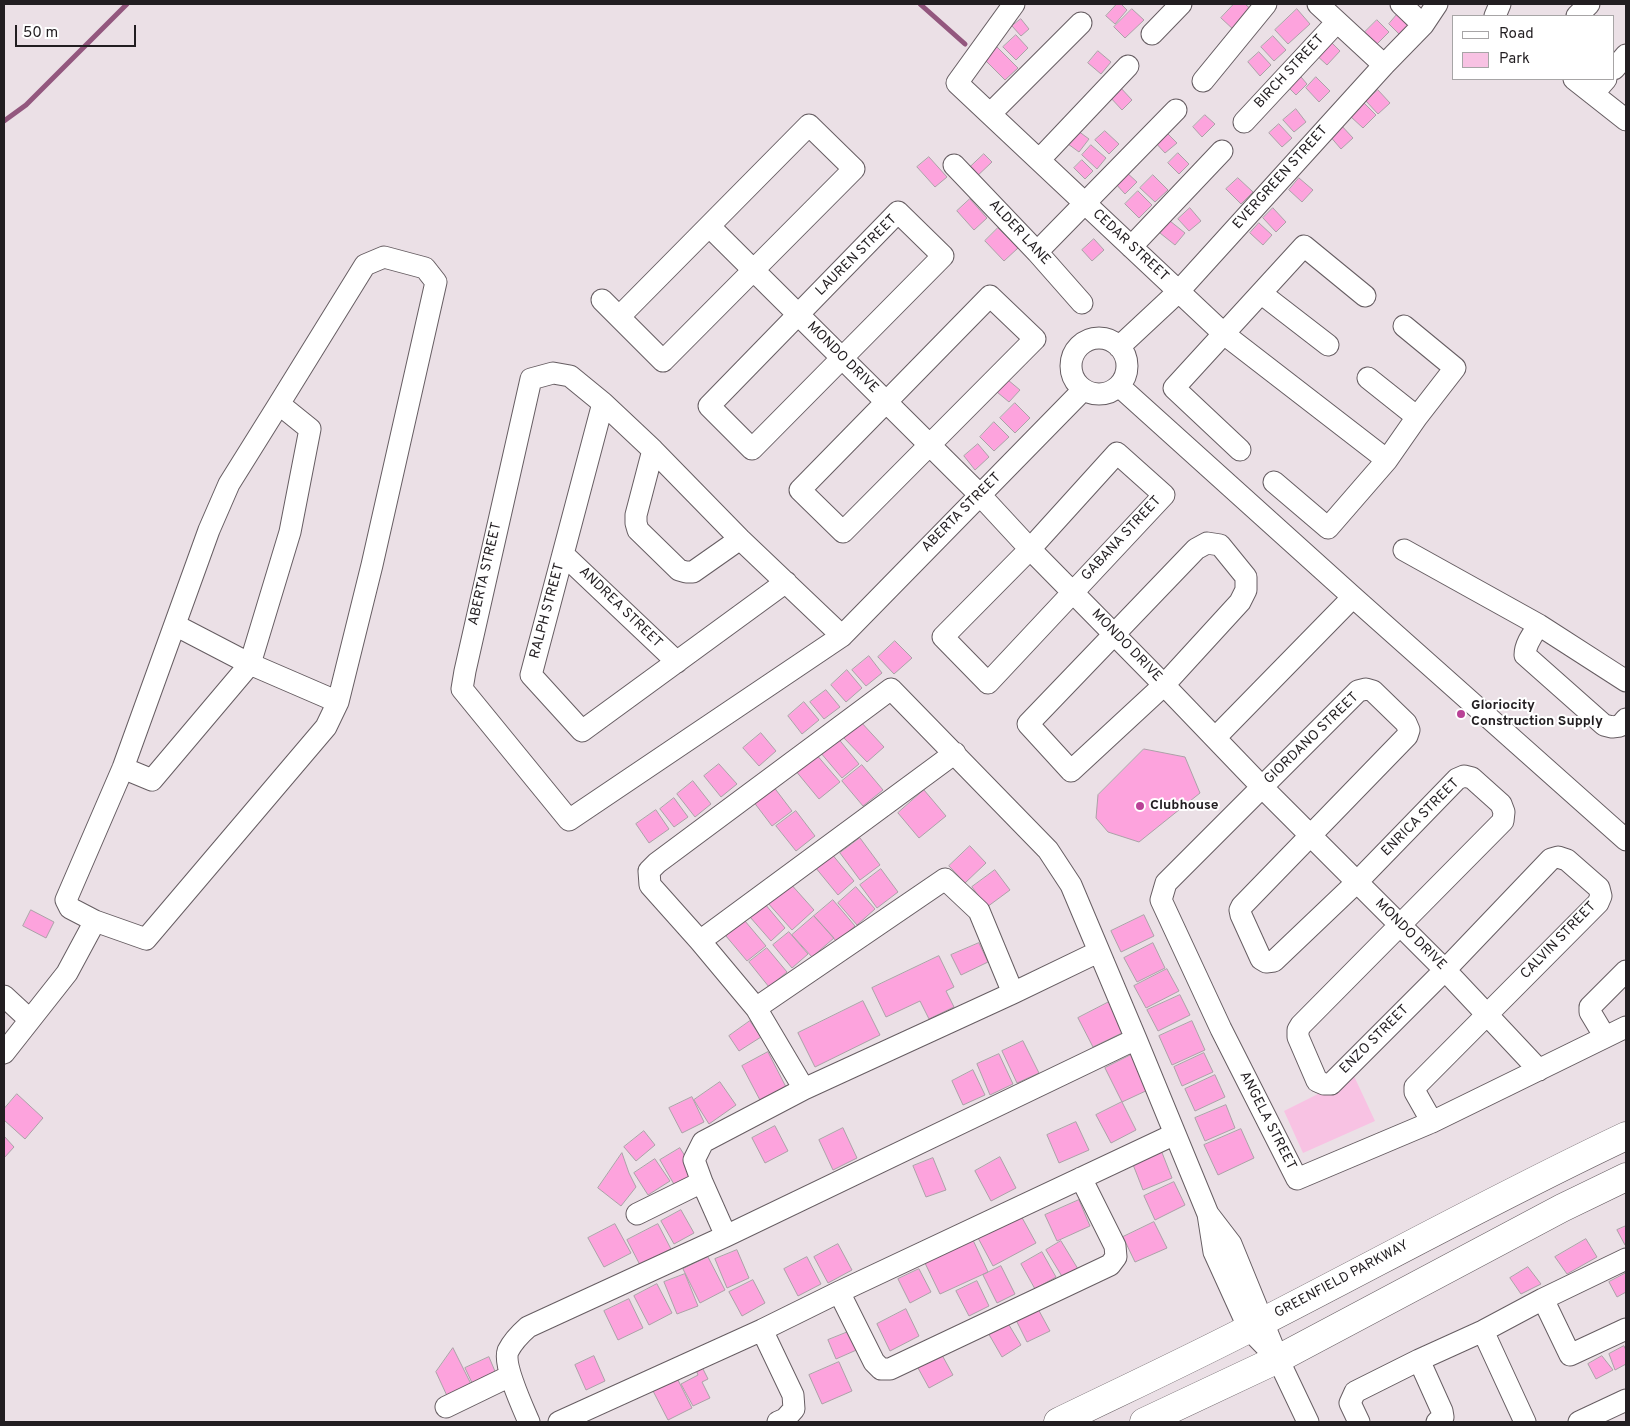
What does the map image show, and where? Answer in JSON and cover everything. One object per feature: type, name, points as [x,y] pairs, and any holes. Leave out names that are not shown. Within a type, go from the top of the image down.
[{"type":"main road","name":"GREENFIELD PARKWAY","points":[[1058,1422],[1256,1325],[1478,1209],[1626,1136]]},
{"type":"main road","points":[[1144,1422],[1278,1359],[1562,1208],[1626,1178]]},
{"type":"street","name":"CEDAR STREET","points":[[1014,4],[957,83],[1224,334],[1387,460]]},
{"type":"street","points":[[1152,34],[1181,4]]},
{"type":"street","points":[[1203,82],[1266,4]]},
{"type":"street","points":[[1318,4],[1384,65]]},
{"type":"street","points":[[1401,4],[1423,25]]},
{"type":"street","name":"EVERGREEN STREET","points":[[1119,347],[1178,292],[1384,65],[1423,25],[1437,4]]},
{"type":"street","points":[[1578,15],[1588,4]]},
{"type":"street","name":"BIRCH STREET","points":[[1244,122],[1337,22]]},
{"type":"street","points":[[990,114],[1081,23]]},
{"type":"street","points":[[1615,68],[1626,55]]},
{"type":"street","points":[[1039,160],[1128,66]]},
{"type":"street","points":[[1578,80],[1599,86],[1626,120]]},
{"type":"street","points":[[1037,252],[1176,110]]},
{"type":"street","points":[[602,300],[619,317],[663,361],[854,169],[809,125],[619,317]]},
{"type":"street","points":[[1130,247],[1222,152]]},
{"type":"street","name":"ALDER LANE","points":[[954,165],[1037,252],[1082,303]]},
{"type":"street","name":"LAUREN STREET","points":[[798,314],[898,212],[943,256],[842,358]]},
{"type":"street","name":"MONDO DRIVE","points":[[709,226],[980,495],[1030,549],[1262,787],[1445,970],[1539,1070]]},
{"type":"street","points":[[1240,450],[1174,388],[1304,246],[1365,296]]},
{"type":"street","points":[[384,257],[425,268],[436,282],[375,556],[338,702],[326,727],[146,939],[94,921],[70,908],[66,900],[122,768],[209,530],[229,484],[279,404],[365,265],[384,257]]},
{"type":"street","points":[[1262,294],[1328,345]]},
{"type":"street","points":[[990,296],[1035,339],[843,532],[800,490],[886,402],[990,296]]},
{"type":"street","points":[[798,314],[709,406],[752,449],[842,358]]},
{"type":"street","points":[[1274,482],[1328,528],[1387,460],[1455,368],[1404,326]]},
{"type":"street","points":[[1093,338],[1111,341],[1119,347],[1127,362],[1127,371],[1119,386],[1105,394],[1090,393],[1082,390],[1071,374],[1072,356],[1077,348],[1093,338]]},
{"type":"street","name":"ABERTA STREET","points":[[842,636],[740,539],[653,450],[570,376],[553,373],[530,379],[462,689],[569,820],[842,636],[1082,390]]},
{"type":"street","points":[[1368,378],[1417,417]]},
{"type":"street","points":[[1119,386],[1352,597],[1625,836]]},
{"type":"street","name":"RALPH STREET","points":[[602,403],[532,675],[582,731],[786,582]]},
{"type":"street","points":[[122,768],[152,780],[250,664],[290,532],[310,429],[279,404]]},
{"type":"street","points":[[653,450],[636,515],[638,530],[679,570],[686,572],[693,572],[740,539]]},
{"type":"street","name":"GABANA STREET","points":[[1030,549],[1117,454],[1164,495],[1073,592]]},
{"type":"street","points":[[1207,543],[1220,545],[1246,577],[1246,590],[1240,602],[1164,685],[1070,771],[1028,724],[1196,549],[1207,543]]},
{"type":"street","points":[[1030,549],[943,637],[988,683],[1073,592]]},
{"type":"street","points":[[1404,550],[1539,625],[1626,681]]},
{"type":"street","name":"ANDREA STREET","points":[[563,554],[677,662]]},
{"type":"street","points":[[1215,738],[1352,597]]},
{"type":"street","points":[[174,625],[250,664],[338,702]]},
{"type":"street","points":[[1539,625],[1525,649],[1525,655],[1604,725],[1620,726],[1626,719]]},
{"type":"street","points":[[804,1089],[756,1008],[650,885],[650,871],[657,863],[891,689],[1048,850],[1071,885],[1208,1214],[1231,1244],[1256,1325],[1278,1359],[1308,1422]]},
{"type":"street","name":"GIORDANO STREET","points":[[1262,787],[1358,691],[1373,691],[1406,722],[1409,730],[1406,736],[1242,906],[1241,915],[1260,959],[1266,962],[1274,960],[1357,882]]},
{"type":"street","points":[[700,941],[955,753]]},
{"type":"street","name":"ENRICA STREET","points":[[1357,882],[1457,779],[1464,776],[1472,778],[1501,804],[1504,812],[1502,821],[1399,925]]},
{"type":"street","name":"ANGELA STREET","points":[[1262,787],[1166,883],[1161,900],[1221,1030],[1296,1179],[1432,1122],[1626,1027]]},
{"type":"street","name":"CALVIN STREET","points":[[1432,1122],[1415,1092],[1416,1087],[1598,903],[1601,896],[1598,888],[1567,860],[1558,857],[1551,859],[1445,970]]},
{"type":"street","points":[[756,1008],[944,879],[979,911],[1013,993]]},
{"type":"street","points":[[4,1053],[67,974],[94,921]]},
{"type":"street","name":"ENZO STREET","points":[[1399,925],[1298,1030],[1298,1037],[1317,1081],[1331,1084],[1445,970]]},
{"type":"street","points":[[726,1236],[694,1160],[703,1142],[804,1089],[1098,952]]},
{"type":"street","points":[[1605,1037],[1590,1012],[1590,1006],[1626,970]]},
{"type":"street","points":[[4,996],[30,1020]]},
{"type":"street","points":[[529,1422],[510,1376],[507,1353],[516,1338],[528,1327],[726,1236],[1136,1039]]},
{"type":"street","points":[[559,1422],[762,1330],[1175,1134]]},
{"type":"street","points":[[839,1292],[874,1362],[881,1368],[890,1369],[908,1361],[1110,1265],[1116,1257],[1115,1246],[1081,1178]]},
{"type":"street","points":[[637,1214],[702,1182]]},
{"type":"street","points":[[1360,1422],[1350,1403],[1355,1392],[1483,1331],[1626,1259]]},
{"type":"street","points":[[1543,1300],[1570,1355],[1626,1329]]},
{"type":"street","points":[[762,1330],[793,1395],[794,1409],[785,1419],[778,1422]]},
{"type":"street","points":[[1483,1331],[1525,1422]]},
{"type":"street","points":[[1419,1360],[1442,1411],[1443,1417],[1437,1422]]},
{"type":"street","points":[[446,1407],[510,1376]]},
{"type":"street","points":[[1580,1422],[1626,1400]]},
{"type":"green space","points":[[1354,1076],[1375,1121],[1303,1153],[1284,1111]]},
{"type":"building","points":[[1117,4],[1121,4],[1127,10],[1115,24],[1106,16]]},
{"type":"building","points":[[1234,4],[1245,4],[1253,11],[1235,31],[1221,18]]},
{"type":"building","points":[[1132,9],[1144,20],[1125,38],[1114,27]]},
{"type":"building","points":[[1297,9],[1310,24],[1288,44],[1275,30]]},
{"type":"building","points":[[1400,11],[1413,23],[1401,36],[1389,24]]},
{"type":"building","points":[[1021,19],[1029,29],[1021,36],[1012,26]]},
{"type":"building","points":[[1377,20],[1389,32],[1376,45],[1364,33]]},
{"type":"building","points":[[1016,35],[1028,48],[1016,60],[1003,47]]},
{"type":"building","points":[[1273,36],[1286,50],[1274,61],[1261,47]]},
{"type":"building","points":[[1328,39],[1340,51],[1327,65],[1314,53]]},
{"type":"building","points":[[997,47],[1018,68],[1005,80],[985,60]]},
{"type":"building","points":[[1098,51],[1111,62],[1101,74],[1088,63]]},
{"type":"building","points":[[1259,52],[1271,65],[1260,76],[1248,62]]},
{"type":"building","points":[[1296,71],[1307,84],[1296,95],[1284,83]]},
{"type":"building","points":[[1316,77],[1330,91],[1319,102],[1306,88]]},
{"type":"building","points":[[1119,86],[1132,100],[1122,110],[1109,96]]},
{"type":"building","points":[[1378,90],[1390,103],[1378,114],[1366,101]]},
{"type":"building","points":[[1363,102],[1376,115],[1363,128],[1350,116]]},
{"type":"building","points":[[1296,109],[1306,122],[1294,132],[1283,120]]},
{"type":"building","points":[[1205,115],[1215,124],[1202,137],[1193,127]]},
{"type":"building","points":[[1279,124],[1292,138],[1282,147],[1269,133]]},
{"type":"building","points":[[1340,124],[1353,138],[1341,149],[1328,134]]},
{"type":"building","points":[[1074,128],[1089,139],[1079,152],[1064,141]]},
{"type":"building","points":[[1164,130],[1177,143],[1165,153],[1153,140]]},
{"type":"building","points":[[1105,131],[1119,144],[1109,154],[1095,140]]},
{"type":"building","points":[[1091,145],[1106,158],[1097,169],[1082,155]]},
{"type":"building","points":[[1178,153],[1189,164],[1179,174],[1168,163]]},
{"type":"building","points":[[984,154],[992,162],[974,179],[966,171]]},
{"type":"building","points":[[929,157],[947,177],[935,187],[917,167]]},
{"type":"building","points":[[1082,160],[1093,171],[1085,179],[1074,168]]},
{"type":"building","points":[[1125,171],[1137,182],[1125,194],[1114,182]]},
{"type":"building","points":[[1153,175],[1168,190],[1155,202],[1140,188]]},
{"type":"building","points":[[1238,178],[1253,192],[1241,204],[1226,189]]},
{"type":"building","points":[[1299,178],[1313,190],[1302,202],[1289,190]]},
{"type":"building","points":[[1138,191],[1152,205],[1139,218],[1125,204]]},
{"type":"building","points":[[970,199],[987,218],[974,230],[957,211]]},
{"type":"building","points":[[1190,208],[1201,221],[1189,231],[1178,219]]},
{"type":"building","points":[[1273,208],[1286,222],[1276,232],[1263,218]]},
{"type":"building","points":[[1170,221],[1185,233],[1175,245],[1160,233]]},
{"type":"building","points":[[1259,223],[1272,235],[1263,245],[1250,233]]},
{"type":"building","points":[[998,228],[1018,248],[1004,261],[985,241]]},
{"type":"building","points":[[1094,239],[1104,250],[1092,261],[1082,250]]},
{"type":"building","points":[[1008,380],[1020,390],[1009,402],[997,392]]},
{"type":"building","points":[[1015,403],[1030,418],[1015,433],[1000,418]]},
{"type":"building","points":[[994,422],[1009,437],[994,451],[980,437]]},
{"type":"building","points":[[978,444],[989,457],[975,470],[964,456]]},
{"type":"building","points":[[895,641],[912,658],[894,674],[878,657]]},
{"type":"building","points":[[869,656],[882,673],[866,686],[852,670]]},
{"type":"building","points":[[847,670],[862,688],[846,702],[831,685]]},
{"type":"building","points":[[826,690],[840,707],[824,719],[810,702]]},
{"type":"building","points":[[804,702],[819,720],[802,734],[788,716]]},
{"type":"building","points":[[860,721],[884,747],[867,762],[843,737]]},
{"type":"building","points":[[761,733],[776,751],[759,766],[743,748]]},
{"type":"building","points":[[837,737],[859,764],[842,778],[820,752]]},
{"type":"building","name":"Clubhouse","points":[[1144,749],[1185,757],[1200,793],[1139,842],[1108,832],[1096,818],[1098,795]]},
{"type":"building","points":[[815,753],[840,782],[819,799],[795,770]]},
{"type":"building","points":[[719,764],[737,784],[721,797],[704,776]]},
{"type":"building","points":[[862,765],[883,790],[863,806],[842,781]]},
{"type":"building","points":[[693,781],[711,804],[695,817],[677,794]]},
{"type":"building","points":[[773,786],[792,811],[772,826],[753,801]]},
{"type":"building","points":[[924,790],[946,816],[919,838],[898,813]]},
{"type":"building","points":[[674,798],[688,817],[674,827],[660,809]]},
{"type":"building","points":[[656,810],[669,829],[649,843],[636,824]]},
{"type":"building","points":[[796,811],[815,836],[796,851],[776,826]]},
{"type":"building","points":[[860,838],[880,865],[860,880],[840,853]]},
{"type":"building","points":[[970,846],[986,863],[965,883],[949,866]]},
{"type":"building","points":[[831,853],[854,881],[838,895],[815,867]]},
{"type":"building","points":[[881,869],[898,892],[877,908],[860,885]]},
{"type":"building","points":[[995,870],[1010,890],[987,907],[972,887]]},
{"type":"building","points":[[789,882],[814,910],[792,930],[767,902]]},
{"type":"building","points":[[856,887],[875,909],[857,925],[838,903]]},
{"type":"building","points":[[833,900],[855,926],[837,942],[814,916]]},
{"type":"building","points":[[765,904],[785,928],[771,941],[750,917]]},
{"type":"building","points":[[31,910],[54,922],[46,938],[23,926]]},
{"type":"building","points":[[1144,915],[1154,936],[1121,952],[1111,931]]},
{"type":"building","points":[[814,916],[834,938],[812,957],[792,935]]},
{"type":"building","points":[[745,921],[766,946],[747,961],[726,936]]},
{"type":"building","points":[[789,932],[808,954],[792,968],[773,945]]},
{"type":"building","points":[[979,943],[988,962],[961,975],[951,955]]},
{"type":"building","points":[[1153,943],[1165,968],[1137,982],[1124,958]]},
{"type":"building","points":[[767,948],[787,972],[769,987],[749,962]]},
{"type":"building","points":[[939,956],[954,987],[946,991],[954,1007],[929,1019],[920,1001],[886,1017],[872,988]]},
{"type":"building","points":[[1167,969],[1179,991],[1146,1008],[1134,986]]},
{"type":"building","points":[[1180,995],[1190,1015],[1158,1031],[1147,1010]]},
{"type":"building","points":[[863,1001],[880,1035],[815,1067],[798,1033]]},
{"type":"building","points":[[1109,1002],[1124,1032],[1093,1047],[1078,1018]]},
{"type":"building","points":[[750,1021],[761,1037],[739,1051],[729,1036]]},
{"type":"building","points":[[1192,1021],[1205,1050],[1172,1065],[1159,1036]]},
{"type":"building","points":[[1023,1041],[1039,1073],[1017,1083],[1002,1051]]},
{"type":"building","points":[[768,1052],[787,1089],[761,1102],[742,1066]]},
{"type":"building","points":[[1204,1053],[1213,1072],[1182,1086],[1174,1067]]},
{"type":"building","points":[[999,1054],[1013,1084],[990,1095],[977,1064]]},
{"type":"building","points":[[1133,1054],[1150,1089],[1122,1102],[1105,1068]]},
{"type":"building","points":[[973,1070],[985,1095],[963,1105],[952,1081]]},
{"type":"building","points":[[1215,1075],[1225,1097],[1195,1111],[1185,1089]]},
{"type":"building","points":[[720,1082],[736,1105],[709,1124],[694,1100]]},
{"type":"building","points":[[17,1094],[43,1118],[25,1139],[4,1120],[4,1109]]},
{"type":"building","points":[[692,1097],[704,1122],[682,1133],[669,1108]]},
{"type":"building","points":[[1122,1102],[1136,1130],[1111,1143],[1096,1115]]},
{"type":"building","points":[[1226,1105],[1235,1128],[1205,1141],[1195,1118]]},
{"type":"building","points":[[1076,1122],[1089,1150],[1059,1163],[1047,1135]]},
{"type":"building","points":[[775,1126],[788,1151],[765,1163],[752,1138]]},
{"type":"building","points":[[843,1128],[857,1158],[833,1170],[819,1140]]},
{"type":"building","points":[[1241,1129],[1254,1158],[1218,1175],[1204,1145]]},
{"type":"building","points":[[644,1131],[655,1145],[636,1161],[624,1147]]},
{"type":"building","points":[[4,1136],[14,1147],[4,1158]]},
{"type":"building","points":[[680,1148],[696,1174],[675,1186],[660,1160]]},
{"type":"building","points":[[1161,1150],[1172,1178],[1143,1190],[1132,1162]]},
{"type":"building","points":[[622,1153],[636,1187],[621,1206],[598,1188]]},
{"type":"building","points":[[1000,1157],[1016,1188],[991,1201],[975,1171]]},
{"type":"building","points":[[933,1158],[946,1190],[926,1197],[913,1166]]},
{"type":"building","points":[[655,1159],[670,1181],[648,1195],[634,1173]]},
{"type":"building","points":[[1174,1182],[1185,1205],[1155,1220],[1144,1196]]},
{"type":"building","points":[[1079,1200],[1090,1226],[1057,1241],[1045,1215]]},
{"type":"building","points":[[681,1210],[694,1233],[674,1244],[661,1221]]},
{"type":"building","points":[[1020,1214],[1036,1243],[993,1266],[977,1236]]},
{"type":"building","points":[[1154,1222],[1167,1248],[1135,1262],[1123,1237]]},
{"type":"building","points":[[615,1224],[631,1253],[604,1267],[588,1238]]},
{"type":"building","points":[[658,1224],[671,1249],[640,1265],[627,1240]]},
{"type":"building","points":[[1626,1226],[1626,1245],[1625,1245],[1617,1230]]},
{"type":"building","points":[[972,1238],[988,1272],[940,1294],[924,1261]]},
{"type":"building","points":[[1586,1239],[1597,1257],[1567,1274],[1555,1257]]},
{"type":"building","points":[[1061,1241],[1078,1269],[1063,1278],[1046,1250]]},
{"type":"building","points":[[838,1244],[852,1270],[828,1283],[814,1257]]},
{"type":"building","points":[[737,1250],[749,1278],[727,1288],[715,1259]]},
{"type":"building","points":[[1042,1252],[1056,1277],[1035,1289],[1021,1264]]},
{"type":"building","points":[[708,1257],[725,1290],[700,1303],[683,1269]]},
{"type":"building","points":[[807,1257],[821,1284],[798,1296],[784,1269]]},
{"type":"building","points":[[1001,1266],[1015,1294],[997,1303],[983,1275]]},
{"type":"building","points":[[1528,1267],[1541,1284],[1521,1294],[1510,1278]]},
{"type":"building","points":[[919,1269],[931,1292],[910,1303],[898,1279]]},
{"type":"building","points":[[1626,1273],[1626,1292],[1617,1297],[1609,1282]]},
{"type":"building","points":[[685,1274],[698,1306],[677,1314],[664,1282]]},
{"type":"building","points":[[753,1280],[765,1303],[742,1316],[729,1292]]},
{"type":"building","points":[[977,1281],[989,1306],[969,1316],[956,1291]]},
{"type":"building","points":[[657,1284],[672,1313],[649,1325],[634,1296]]},
{"type":"building","points":[[629,1299],[643,1328],[618,1340],[604,1311]]},
{"type":"building","points":[[1037,1307],[1050,1331],[1027,1342],[1015,1318]]},
{"type":"building","points":[[906,1309],[919,1336],[890,1351],[877,1324]]},
{"type":"building","points":[[1006,1320],[1021,1345],[1002,1357],[987,1331]]},
{"type":"building","points":[[853,1330],[861,1348],[836,1359],[828,1340]]},
{"type":"building","points":[[1624,1346],[1626,1350],[1626,1364],[1615,1370],[1609,1354]]},
{"type":"building","points":[[453,1348],[472,1386],[448,1398],[436,1372]]},
{"type":"building","points":[[942,1355],[953,1375],[929,1388],[918,1368]]},
{"type":"building","points":[[594,1356],[605,1381],[586,1390],[575,1365]]},
{"type":"building","points":[[1602,1356],[1613,1370],[1596,1379],[1588,1364]]},
{"type":"building","points":[[489,1357],[497,1376],[474,1387],[465,1368]]},
{"type":"building","points":[[839,1362],[852,1391],[822,1404],[809,1375]]},
{"type":"building","points":[[702,1367],[708,1379],[702,1382],[710,1398],[693,1406],[681,1384],[698,1375],[696,1370]]},
{"type":"building","points":[[676,1376],[692,1408],[668,1420],[652,1389]]},
{"type":"waterway","points":[[4,121],[26,105],[127,4]]},
{"type":"waterway","points":[[920,4],[965,44]]},
{"type":"place","name":"Gloriocity Construction Supply","points":[[1461,714]]},
{"type":"place","name":"Clubhouse","points":[[1140,806]]}]
